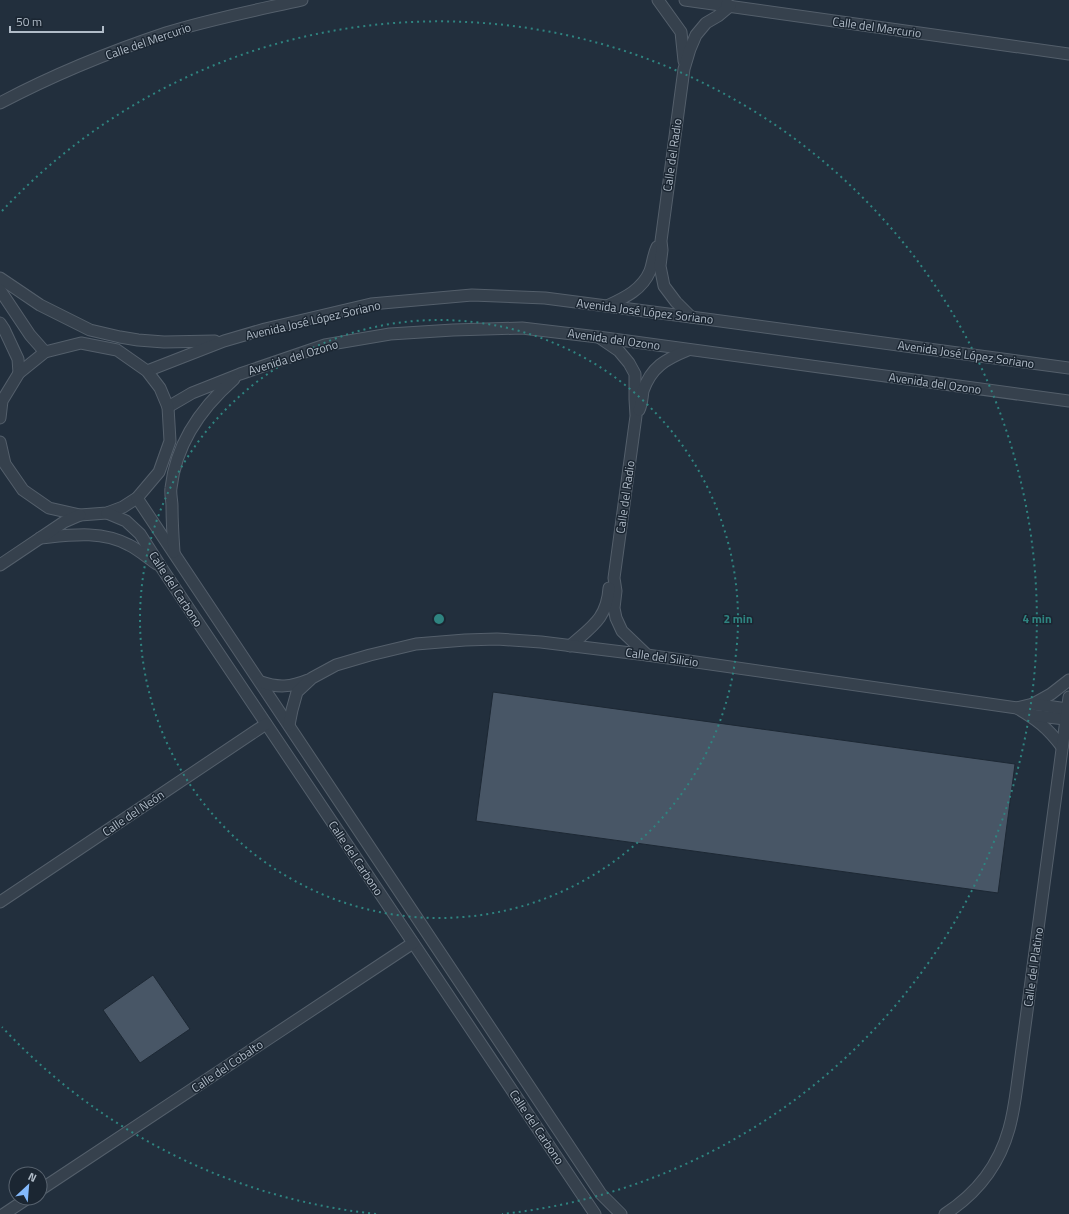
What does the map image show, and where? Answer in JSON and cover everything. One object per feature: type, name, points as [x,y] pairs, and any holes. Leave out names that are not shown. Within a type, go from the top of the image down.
[{"type":"street","name":"Calle del Mercurio","points":[[0,103],[91,61],[167,33],[233,15],[302,0]]},
{"type":"street","name":"Calle del Radio","points":[[658,0],[681,32],[684,69]]},
{"type":"street","name":"Calle del Mercurio","points":[[685,0],[727,3],[1069,54]]},
{"type":"street","name":"Calle del Radio","points":[[607,306],[634,292],[644,282],[649,273],[660,241],[684,69],[696,35],[727,3]]},
{"type":"street","name":"Calle del Radio","points":[[660,241],[662,250],[660,266],[664,286],[676,302],[691,317]]},
{"type":"street","name":"Avenida José López Soriano","points":[[0,278],[40,305],[90,330],[120,338],[138,340],[164,342],[224,341]]},
{"type":"street","points":[[0,290],[30,335],[45,352]]},
{"type":"street","name":"Avenida José López Soriano","points":[[148,371],[224,341],[264,329],[371,304],[472,295],[544,298],[1069,368]]},
{"type":"street","points":[[0,323],[18,359],[19,373]]},
{"type":"street","name":"Avenida del Ozono","points":[[168,407],[192,393],[240,374],[325,345],[390,334],[522,328],[1069,401]]},
{"type":"street","name":"Calle del Radio","points":[[598,337],[619,351],[629,363],[635,374],[634,399],[636,416],[614,578],[616,591],[614,608],[616,618],[622,631],[647,655]]},
{"type":"street","points":[[0,418],[1,402],[19,373],[45,352],[80,343],[117,350],[148,371],[160,388],[168,407],[170,441],[159,472],[137,498],[123,507],[107,513],[80,515],[49,508],[23,490],[5,464],[0,442]]},
{"type":"street","name":"Calle del Radio","points":[[636,416],[641,407],[643,392],[649,376],[670,357],[689,350]]},
{"type":"street","name":"Calle del Carbono","points":[[174,552],[171,488],[178,459],[186,437],[200,413],[240,374]]},
{"type":"street","name":"Calle del Carbono","points":[[137,498],[290,725],[601,1194],[621,1214]]},
{"type":"street","name":"Calle del Carbono","points":[[107,513],[126,521],[140,534],[596,1214]]},
{"type":"street","points":[[0,565],[64,522],[80,515]]},
{"type":"street","points":[[40,538],[84,534],[106,536],[128,544],[161,567]]},
{"type":"street","name":"Calle del Radio","points":[[570,646],[601,618],[608,598],[609,587],[614,578]]},
{"type":"street","name":"Calle del Silicio","points":[[261,682],[270,685],[286,686],[297,684],[336,665],[416,644],[497,639],[541,642],[647,655],[1066,714]]},
{"type":"street","name":"Calle del Silicio","points":[[290,725],[292,710],[298,692],[312,678]]},
{"type":"street","name":"Calle del Silicio","points":[[1030,709],[1069,680]]},
{"type":"street","name":"Calle del Platino","points":[[945,1214],[963,1201],[982,1182],[998,1158],[1005,1144],[1009,1129],[1018,1078],[1069,697]]},
{"type":"street","points":[[1030,709],[1062,747]]},
{"type":"street","name":"Calle del Neón","points":[[0,902],[266,724]]},
{"type":"street","name":"Calle del Cobalto","points":[[48,1185],[413,943]]},
{"type":"street","points":[[4,1214],[16,1206]]},
{"type":"building","points":[[493,692],[1015,764],[998,893],[476,821]]},
{"type":"building","points":[[153,975],[190,1029],[140,1063],[103,1010]]}]
